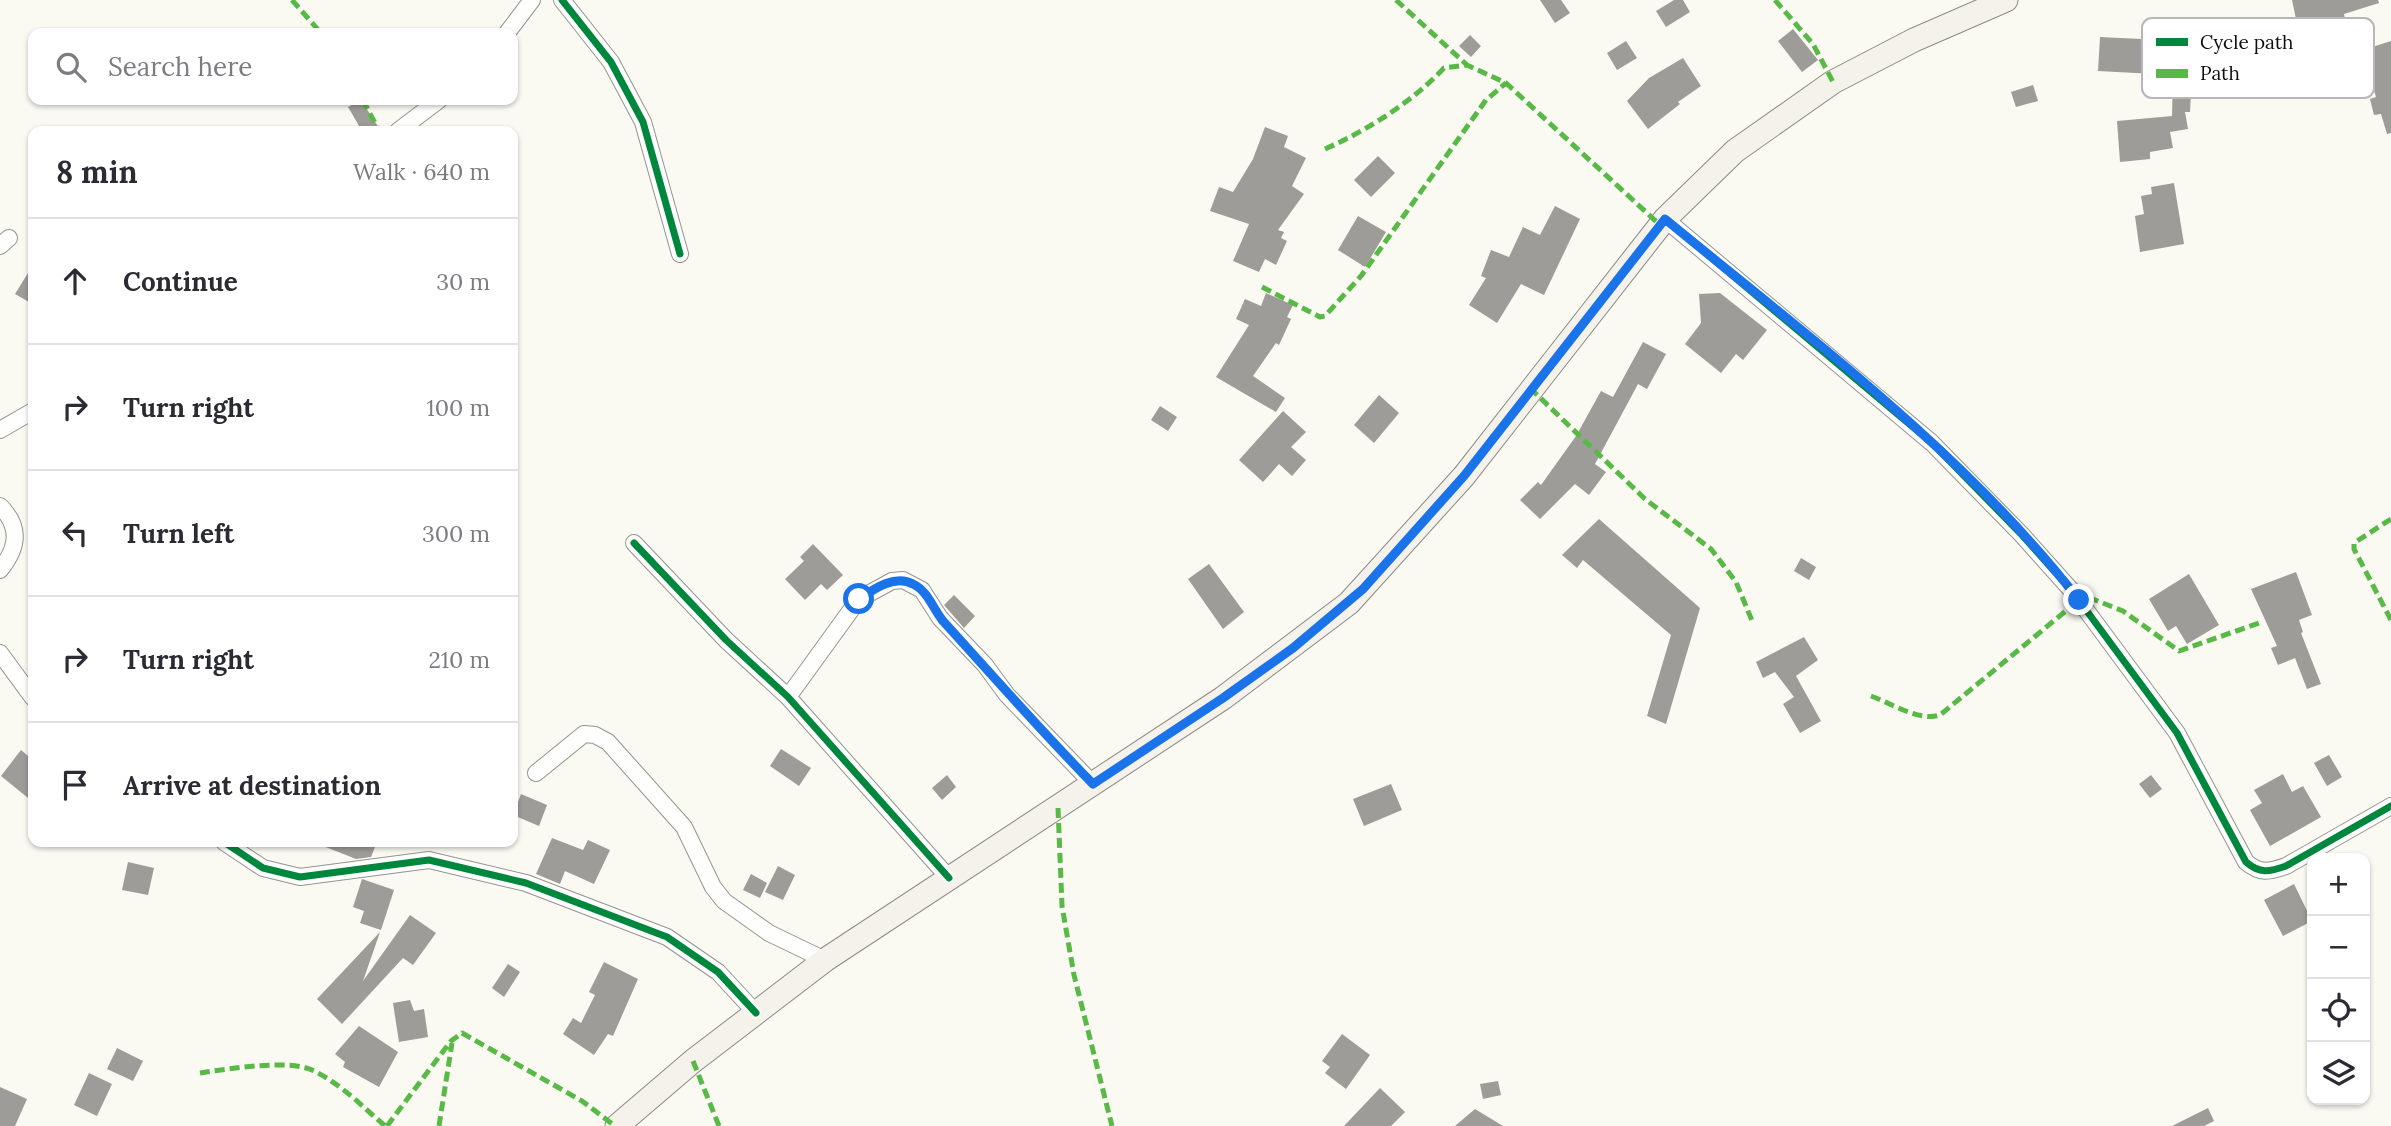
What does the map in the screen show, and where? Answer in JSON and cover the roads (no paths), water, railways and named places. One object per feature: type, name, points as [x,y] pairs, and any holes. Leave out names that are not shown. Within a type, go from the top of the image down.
[{"type":"main road","points":[[617,1126],[755,1013],[825,960],[1253,676],[1363,589],[1464,476],[1665,219],[1735,151],[1833,82],[1914,40],[2006,0]]},
{"type":"street","points":[[511,28],[532,0]]},
{"type":"street","points":[[562,0],[611,62],[643,122],[680,254]]},
{"type":"street","points":[[405,126],[432,105]]},
{"type":"street","points":[[1665,219],[1932,443],[2021,534],[2072,591],[2177,733],[2246,862],[2256,870],[2268,872],[2287,866],[2391,806]]},
{"type":"street","points":[[2,426],[28,413]]},
{"type":"street","points":[[0,506],[11,519],[16,539],[14,550],[0,570]]},
{"type":"street","points":[[634,543],[726,640],[788,697],[949,878]]},
{"type":"street","points":[[788,697],[859,599],[892,581],[903,580],[922,590],[940,618],[985,665],[1007,695],[1093,784]]},
{"type":"street","points":[[0,653],[28,691]]},
{"type":"street","points":[[536,773],[584,734],[604,739],[684,827],[713,887],[724,901],[769,933],[825,960]]},
{"type":"street","points":[[232,847],[263,868],[300,877],[429,860],[527,883],[667,937],[718,971],[755,1013]]}]
